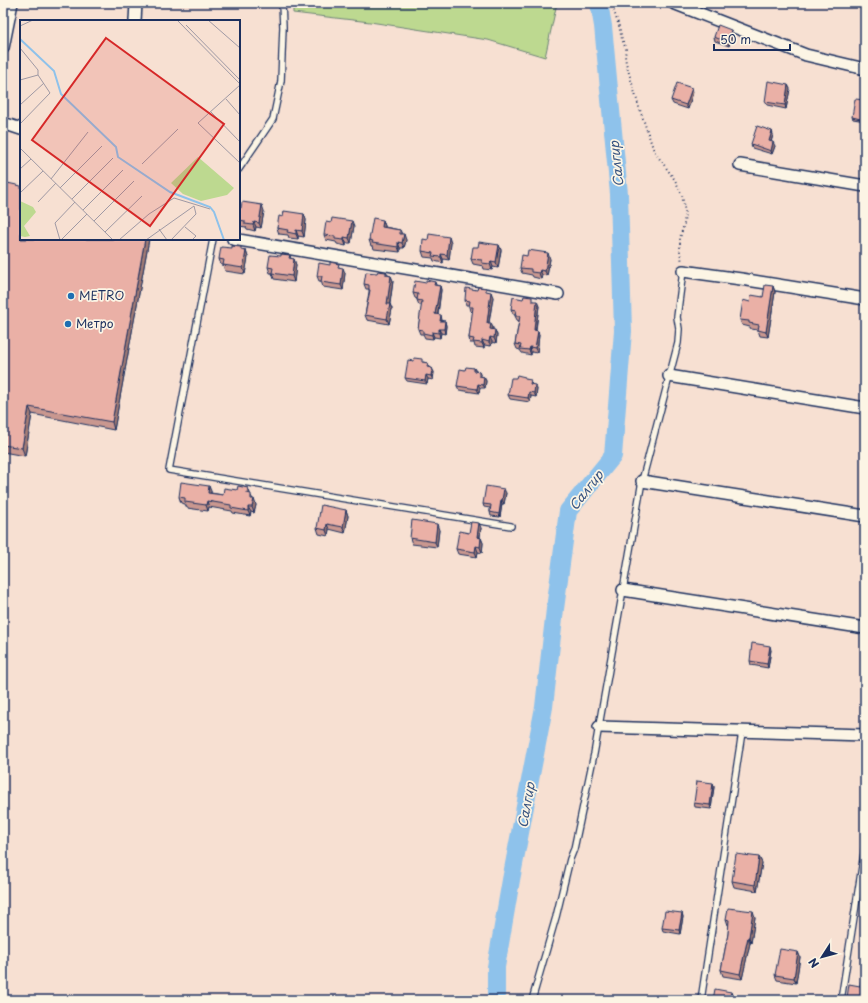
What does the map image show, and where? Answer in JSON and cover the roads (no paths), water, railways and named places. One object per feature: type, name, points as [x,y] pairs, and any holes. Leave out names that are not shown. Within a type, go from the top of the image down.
[{"type":"street","points":[[3,48],[12,3]]},
{"type":"street","points":[[135,20],[136,3]]},
{"type":"street","points":[[673,3],[806,55],[865,69]]},
{"type":"street","points":[[3,123],[20,129]]},
{"type":"street","points":[[740,165],[865,186]]},
{"type":"street","points":[[239,240],[558,294]]},
{"type":"street","points":[[683,271],[865,299]]},
{"type":"street","points":[[669,376],[865,408]]},
{"type":"street","points":[[642,481],[865,516]]},
{"type":"street","points":[[623,590],[865,628]]},
{"type":"street","points":[[599,727],[865,735]]},
{"type":"lane","points":[[240,168],[273,118],[281,82],[283,27],[282,3]]},
{"type":"lane","points":[[213,240],[169,470],[511,526]]},
{"type":"lane","points":[[532,1000],[574,849],[599,727],[642,481],[678,343],[679,329],[677,317],[683,271]]},
{"type":"lane","points":[[701,1000],[742,732]]},
{"type":"lane","points":[[842,1000],[865,847]]},
{"type":"waterway","name":"Салгир","points":[[496,1000],[496,967],[544,707],[568,511],[613,456],[623,331],[619,194],[603,26],[599,3]]},
{"type":"place","name":"METRO","points":[[71,296]]},
{"type":"place","name":"Метро","points":[[68,324]]}]
